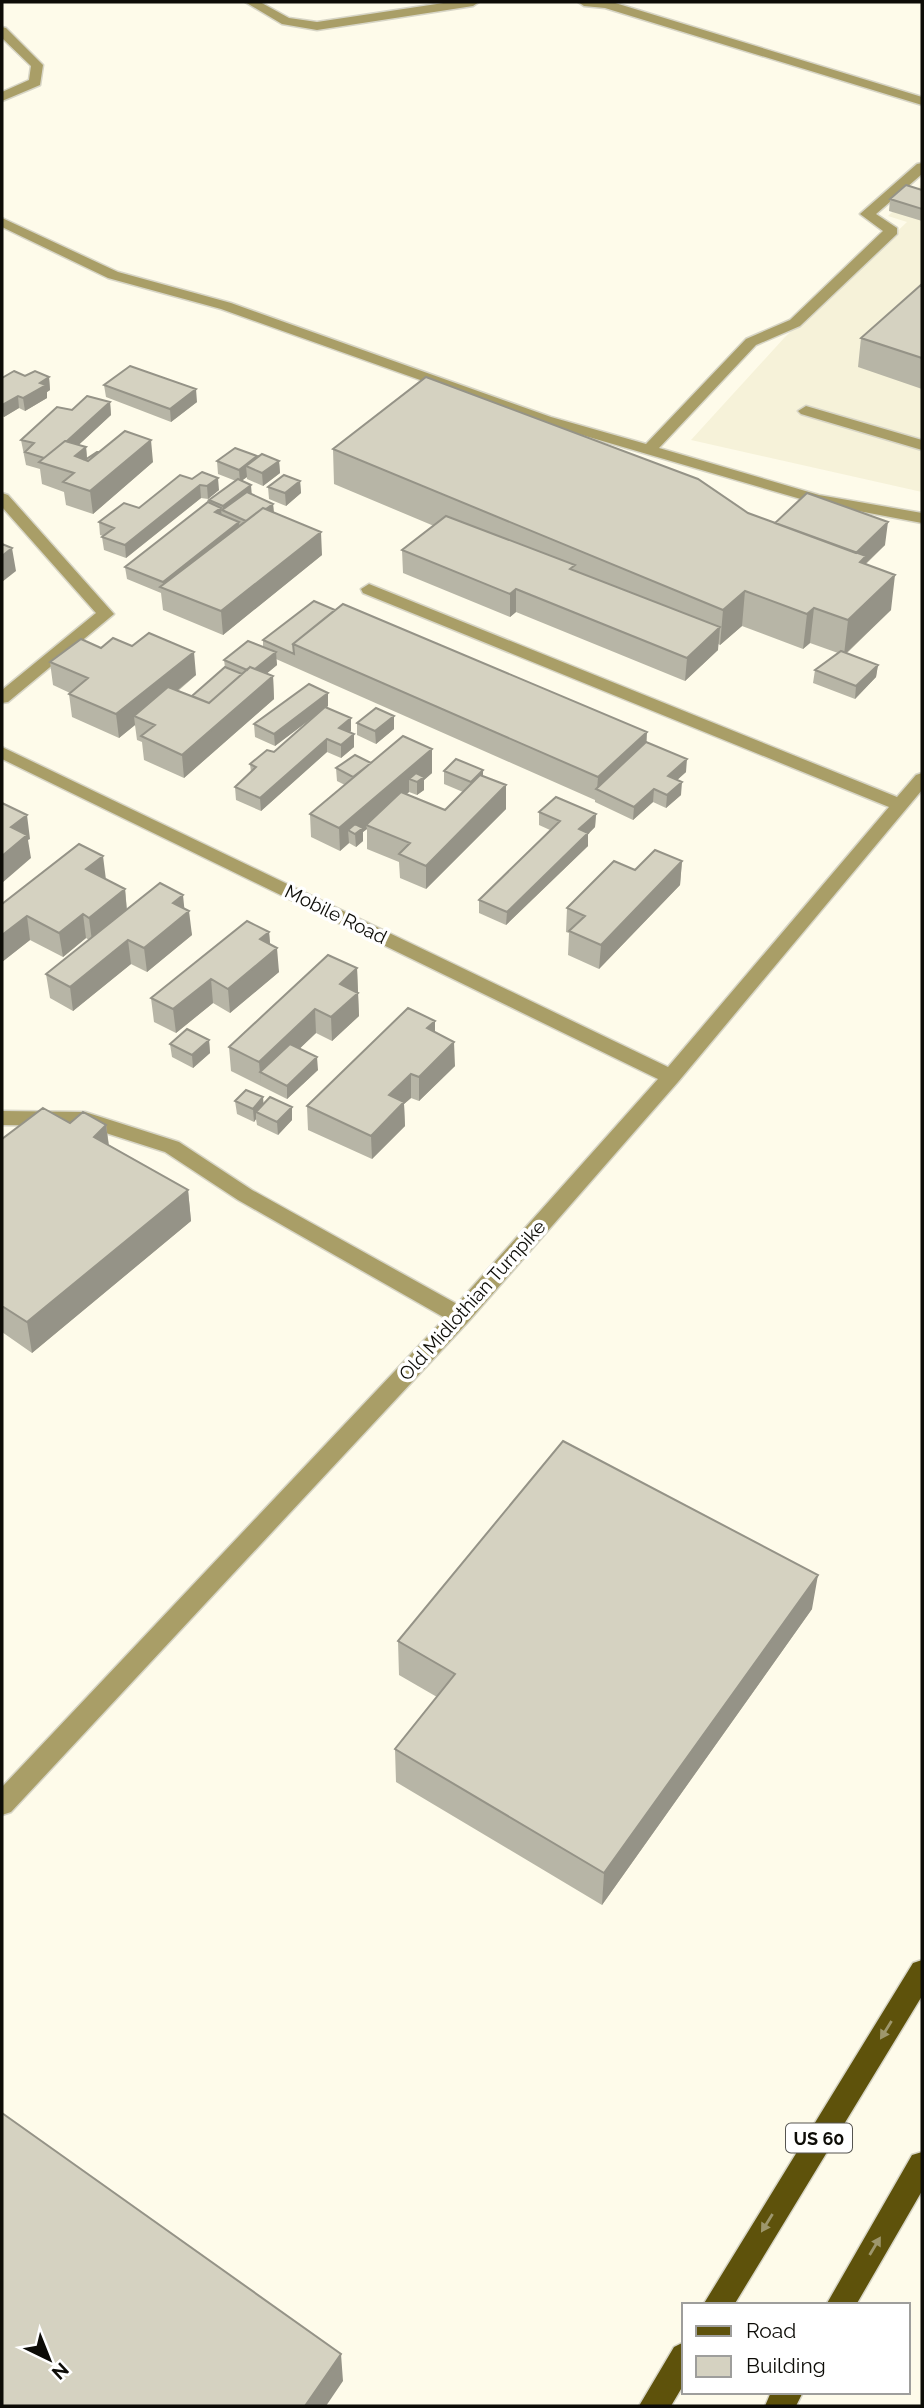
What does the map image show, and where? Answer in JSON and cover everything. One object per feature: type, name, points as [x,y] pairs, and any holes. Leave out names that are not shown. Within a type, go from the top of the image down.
[{"type":"main road","name":"US 60","points":[[718,2303],[922,1972]]},
{"type":"main road","points":[[841,2303],[922,2165]]},
{"type":"main road","points":[[654,2406],[682,2360]]},
{"type":"street","points":[[251,2],[286,21],[317,26],[473,2]]},
{"type":"street","points":[[584,2],[606,4],[922,101]]},
{"type":"street","points":[[2,31],[37,65],[35,82],[2,97]]},
{"type":"street","points":[[648,451],[751,341],[795,323],[892,231],[867,214],[922,167]]},
{"type":"street","points":[[2,222],[113,275],[226,306],[546,420],[817,499],[922,517]]},
{"type":"street","points":[[806,411],[922,445]]},
{"type":"street","points":[[2,498],[106,614],[2,698]]},
{"type":"street","points":[[369,589],[899,804]]},
{"type":"street","name":"Mobile Road","points":[[2,752],[671,1077]]},
{"type":"street","name":"Old Midlothian Turnpike","points":[[2,1804],[460,1316],[671,1077],[922,779]]},
{"type":"street","points":[[2,1118],[85,1119],[172,1146],[245,1195],[460,1316]]},
{"type":"shaded area","points":[[922,184],[922,492],[691,440],[785,337],[907,222],[888,216]]},
{"type":"building","points":[[906,185],[922,190],[922,209],[890,199]]},
{"type":"building","points":[[922,284],[922,358],[861,338]]},
{"type":"building","points":[[130,366],[196,389],[170,409],[104,385]]},
{"type":"building","points":[[14,371],[25,376],[35,371],[49,377],[40,383],[46,385],[23,398],[18,396],[2,405],[2,378]]},
{"type":"building","points":[[426,377],[698,479],[748,513],[866,556],[860,562],[895,575],[848,620],[814,608],[807,614],[745,591],[723,610],[333,449]]},
{"type":"building","points":[[87,396],[110,402],[44,458],[25,452],[34,443],[21,440],[57,407],[72,410]]},
{"type":"building","points":[[125,431],[151,440],[90,491],[63,482],[74,473],[39,462],[65,441],[86,447],[75,456],[88,461]]},
{"type":"building","points":[[235,448],[257,456],[239,470],[217,461]]},
{"type":"building","points":[[262,454],[279,461],[262,473],[246,466]]},
{"type":"building","points":[[202,472],[218,478],[207,486],[200,485],[125,545],[102,537],[114,528],[99,522],[124,503],[139,508],[180,475],[192,479]]},
{"type":"building","points":[[284,475],[300,481],[285,493],[268,487]]},
{"type":"building","points":[[238,479],[251,485],[223,506],[209,500]]},
{"type":"building","points":[[247,492],[273,504],[246,521],[222,510]]},
{"type":"building","points":[[807,493],[888,522],[856,553],[775,523]]},
{"type":"building","points":[[208,502],[221,508],[215,512],[239,522],[163,582],[125,567]]},
{"type":"building","points":[[263,508],[321,532],[221,611],[160,587]]},
{"type":"building","points":[[446,516],[575,565],[570,569],[720,627],[687,658],[516,589],[510,594],[402,550]]},
{"type":"building","points":[[2,544],[12,548],[2,556]]},
{"type":"building","points":[[314,601],[335,610],[293,644],[294,654],[263,640]]},
{"type":"building","points":[[343,604],[647,732],[598,777],[293,644]]},
{"type":"building","points":[[149,633],[194,652],[116,714],[69,694],[88,678],[50,662],[81,639],[101,648],[113,638],[132,646]]},
{"type":"building","points":[[248,641],[276,652],[255,669],[250,667],[247,670],[224,660]]},
{"type":"building","points":[[841,651],[878,665],[856,686],[815,670]]},
{"type":"building","points":[[225,667],[242,674],[209,703],[192,696]]},
{"type":"building","points":[[250,667],[273,676],[182,755],[141,736],[155,725],[134,716],[168,687],[209,703]]},
{"type":"building","points":[[309,684],[328,693],[274,734],[254,724]]},
{"type":"building","points":[[325,707],[351,718],[339,728],[354,734],[341,745],[327,739],[260,798],[235,787],[256,767],[250,764],[267,750],[274,752]]},
{"type":"building","points":[[376,708],[394,716],[375,731],[357,723]]},
{"type":"building","points":[[403,736],[432,749],[339,828],[310,814]]},
{"type":"building","points":[[646,742],[687,759],[668,776],[682,782],[667,795],[654,789],[634,807],[596,789]]},
{"type":"building","points":[[355,755],[371,763],[353,777],[336,768]]},
{"type":"building","points":[[456,759],[483,770],[471,782],[444,771]]},
{"type":"building","points":[[416,773],[424,777],[417,782],[409,779]]},
{"type":"building","points":[[480,775],[506,785],[426,866],[399,854],[410,843],[366,825],[401,792],[445,810]]},
{"type":"building","points":[[556,797],[596,814],[579,829],[588,833],[507,912],[479,900],[560,821],[539,812]]},
{"type":"building","points":[[2,803],[27,815],[11,827],[27,835],[2,856]]},
{"type":"building","points":[[355,824],[363,828],[355,834],[348,830]]},
{"type":"building","points":[[79,844],[103,856],[86,869],[125,889],[89,918],[83,914],[59,933],[27,916],[2,935],[2,904]]},
{"type":"building","points":[[655,850],[682,861],[601,945],[569,931],[585,916],[567,908],[614,861],[635,870]]},
{"type":"building","points":[[160,883],[183,895],[173,903],[189,911],[144,948],[128,940],[70,987],[46,974]]},
{"type":"building","points":[[247,921],[269,932],[260,939],[277,948],[228,989],[211,979],[173,1009],[151,998]]},
{"type":"building","points":[[328,955],[357,968],[340,984],[358,993],[331,1017],[315,1009],[259,1062],[229,1047]]},
{"type":"building","points":[[408,1008],[435,1021],[427,1028],[454,1042],[419,1077],[411,1074],[389,1095],[404,1102],[371,1136],[307,1106]]},
{"type":"building","points":[[187,1029],[209,1040],[192,1055],[170,1044]]},
{"type":"building","points":[[290,1044],[317,1057],[287,1086],[260,1072]]},
{"type":"building","points":[[246,1090],[263,1097],[253,1109],[235,1101]]},
{"type":"building","points":[[270,1097],[292,1107],[277,1122],[256,1112]]},
{"type":"building","points":[[43,1108],[70,1123],[83,1112],[106,1125],[94,1137],[188,1190],[27,1322],[2,1306],[2,1139]]},
{"type":"building","points":[[563,1441],[818,1575],[604,1873],[395,1749],[455,1674],[398,1641]]},
{"type":"building","points":[[2,2113],[341,2354],[305,2406],[2,2406]]}]
